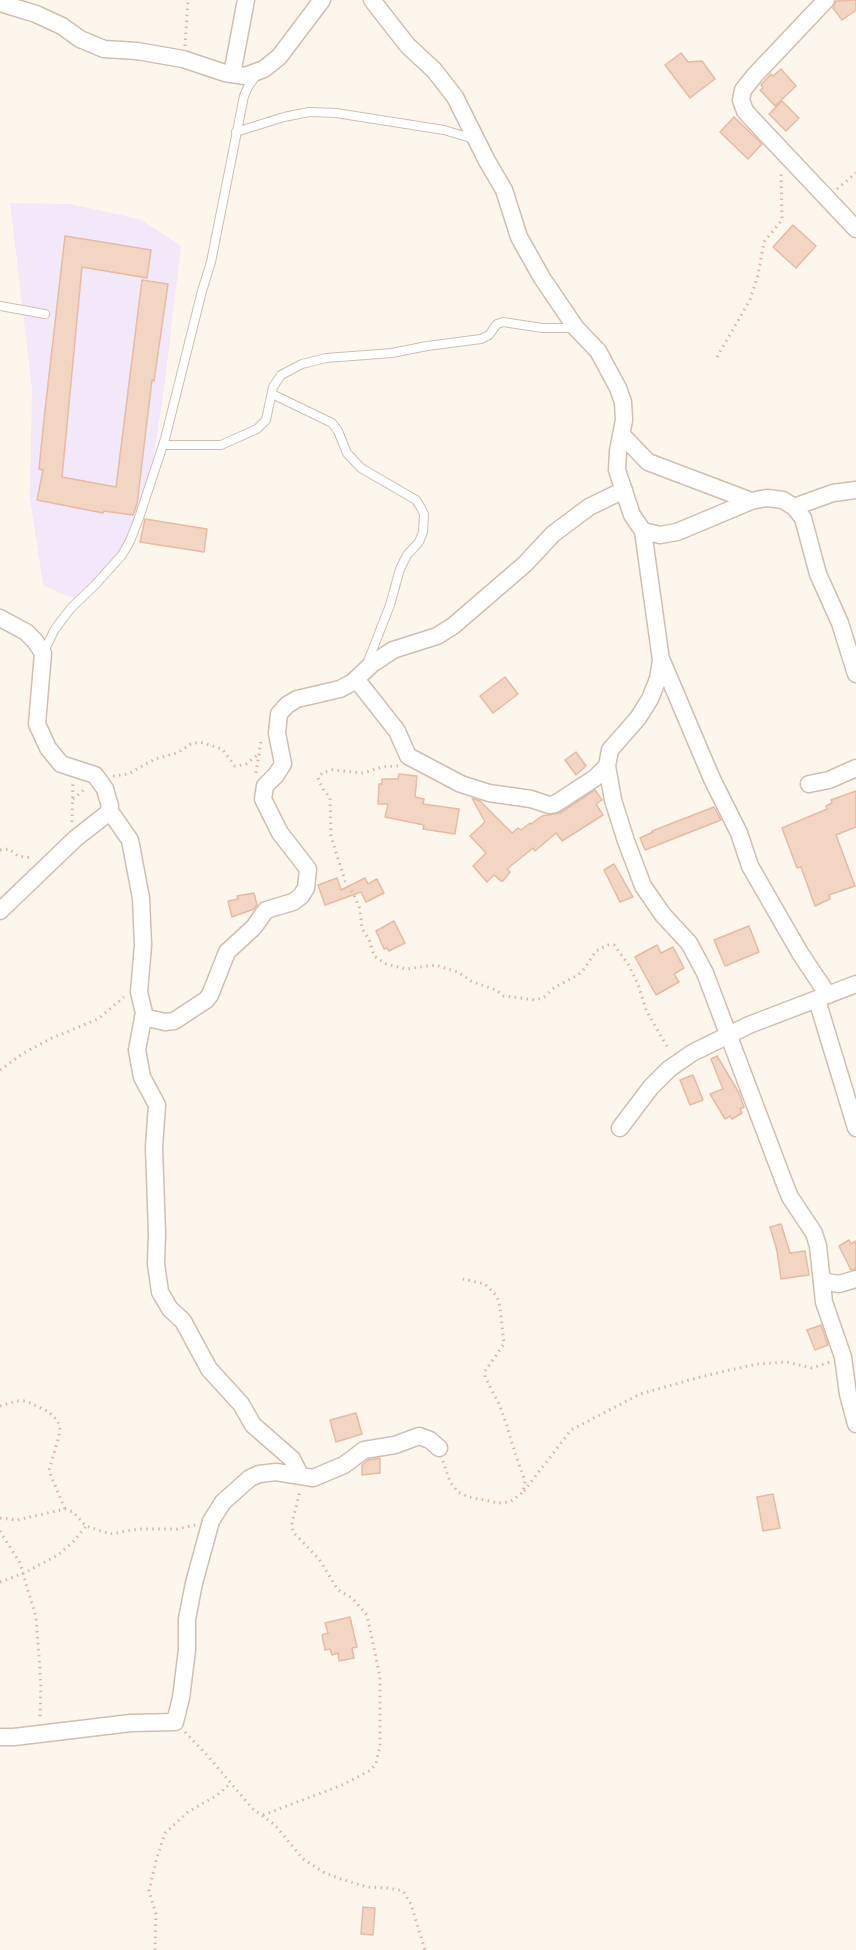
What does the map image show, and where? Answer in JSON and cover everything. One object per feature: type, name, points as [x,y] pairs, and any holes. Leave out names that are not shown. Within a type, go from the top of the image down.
[{"type":"street","points":[[232,74],[246,0]]},
{"type":"street","points":[[0,3],[36,14],[62,26],[80,39],[104,49],[137,51],[183,59],[245,76],[264,69],[279,57],[322,0]]},
{"type":"street","points":[[372,0],[408,46],[434,70],[448,87],[465,114],[504,190],[519,237],[542,278],[576,328],[598,351],[618,388],[623,402],[622,435],[617,470],[632,515],[643,531],[661,660],[712,779],[739,832],[750,866],[800,953],[822,998],[856,1128]]},
{"type":"street","points":[[826,0],[770,58],[743,90],[741,100],[745,111],[825,199],[856,229]]},
{"type":"street","points":[[622,435],[648,462],[751,501]]},
{"type":"street","points":[[143,1017],[165,1022],[174,1021],[206,1000],[227,952],[254,927],[266,910],[293,902],[301,897],[306,888],[308,869],[280,833],[263,799],[265,786],[283,764],[277,733],[279,714],[287,705],[297,699],[340,689],[393,650],[437,636],[453,626],[525,564],[554,534],[589,507],[624,490]]},
{"type":"street","points":[[794,507],[832,493],[856,490]]},
{"type":"street","points":[[643,531],[660,535],[677,532],[751,501],[767,498],[783,500],[794,507],[803,518],[818,574],[840,623],[856,674]]},
{"type":"street","points":[[0,618],[26,632],[43,653],[37,724],[54,757],[67,766],[95,775],[108,796],[109,810],[130,840],[141,898],[143,945],[139,981],[143,1017],[138,1045],[139,1068],[157,1105],[154,1147],[156,1264],[160,1292],[170,1310],[183,1321],[209,1369],[241,1404],[253,1425],[292,1459],[307,1476]]},
{"type":"street","points":[[661,660],[658,679],[650,699],[638,718],[610,750],[607,766],[613,800],[643,886],[696,954],[729,1034],[754,1106],[790,1197],[814,1233],[818,1246],[824,1302],[843,1357],[848,1394],[856,1424]]},
{"type":"street","points":[[360,675],[397,731],[408,756],[461,784],[489,793],[531,799],[549,805],[555,804],[588,782],[607,766]]},
{"type":"street","points":[[809,784],[829,780],[856,768]]},
{"type":"street","points":[[0,911],[76,838],[96,824],[109,810]]},
{"type":"street","points":[[620,1128],[651,1088],[677,1063],[729,1034],[856,984]]},
{"type":"street","points":[[822,1281],[839,1284],[856,1279]]},
{"type":"street","points":[[0,1737],[131,1723],[175,1722],[181,1698],[187,1650],[187,1618],[211,1521],[223,1502],[250,1478],[259,1474],[276,1472],[307,1476],[344,1465],[364,1450],[395,1445],[419,1436],[430,1440],[439,1448]]},
{"type":"lane","points":[[43,653],[55,630],[71,608],[122,555],[130,541],[163,445],[211,262],[243,96],[254,77],[264,69]]},
{"type":"lane","points":[[236,132],[309,112],[336,113],[444,130],[476,139]]},
{"type":"lane","points":[[0,306],[45,314]]},
{"type":"lane","points":[[163,445],[221,445],[257,429],[266,420],[273,387],[281,375],[302,364],[326,358],[392,354],[427,346],[481,339],[489,335],[496,324],[503,322],[542,328],[576,328]]},
{"type":"lane","points":[[272,394],[333,423],[352,460],[367,473],[389,483],[416,501],[424,514],[423,532],[400,568],[390,604],[360,675]]},
{"type":"path","points":[[183,59],[188,0]]},
{"type":"path","points":[[717,357],[750,300],[758,275],[764,242],[782,220],[781,151]]},
{"type":"path","points":[[825,199],[856,173]]},
{"type":"path","points":[[262,732],[255,781],[263,799]]},
{"type":"path","points":[[99,781],[128,774],[155,759],[177,753],[190,744],[200,742],[222,749],[235,766],[246,764],[260,753]]},
{"type":"path","points":[[408,756],[406,763],[401,765],[382,767],[363,773],[332,770],[322,773],[318,778],[332,802],[330,829],[345,881],[357,901],[362,929],[369,939],[374,956],[386,964],[406,969],[436,965],[458,972],[471,981],[504,996],[536,1000],[578,975],[596,951],[608,945],[614,945],[628,964],[638,984],[646,1010],[677,1063]]},
{"type":"path","points":[[67,766],[73,785],[72,819],[76,838]]},
{"type":"path","points":[[0,850],[9,849],[22,857],[56,859]]},
{"type":"path","points":[[0,1070],[22,1054],[52,1038],[98,1019],[112,1009],[139,981]]},
{"type":"path","points":[[463,1279],[485,1284],[497,1296],[504,1344],[485,1371],[485,1377],[500,1406],[507,1426],[525,1481],[523,1492]]},
{"type":"path","points":[[439,1448],[450,1482],[458,1492],[499,1503],[510,1502],[523,1492],[571,1430],[640,1394],[757,1364],[787,1362],[812,1368],[843,1357]]},
{"type":"path","points":[[0,1406],[26,1401],[49,1412],[57,1420],[60,1427],[59,1436],[49,1471],[65,1509]]},
{"type":"path","points":[[263,1815],[342,1785],[371,1770],[376,1763],[380,1746],[380,1677],[367,1615],[352,1598],[338,1590],[319,1559],[300,1540],[292,1527],[301,1488],[307,1476]]},
{"type":"path","points":[[0,1518],[17,1520],[65,1509],[73,1512],[86,1526],[115,1534],[139,1529],[177,1529],[211,1521]]},
{"type":"path","points":[[0,1582],[24,1574],[58,1555],[86,1526]]},
{"type":"path","points":[[0,1531],[20,1563],[33,1607],[37,1628],[41,1684],[39,1734]]},
{"type":"path","points":[[175,1722],[253,1809],[275,1825],[303,1859],[325,1873],[367,1887],[403,1891],[411,1904],[425,1950]]},
{"type":"path","points":[[155,1950],[156,1914],[150,1891],[165,1833],[188,1812],[216,1796],[231,1783]]},
{"type":"shaded area","points":[[10,203],[69,204],[140,219],[181,246],[163,397],[143,520],[110,563],[74,599],[43,585],[30,498],[32,388]]},
{"type":"building","points":[[856,0],[856,10],[842,20],[833,8],[836,1]]},
{"type":"building","points":[[681,53],[688,62],[702,61],[715,79],[690,98],[665,65]]},
{"type":"building","points":[[781,69],[796,86],[775,106],[760,90],[763,88],[761,85],[771,74],[773,76]]},
{"type":"building","points":[[782,101],[799,118],[786,131],[769,114]]},
{"type":"building","points":[[734,117],[762,144],[748,159],[720,132]]},
{"type":"building","points":[[793,225],[816,246],[796,268],[773,247]]},
{"type":"building","points":[[65,236],[151,250],[147,278],[82,267],[62,477],[116,487],[142,280],[168,284],[154,381],[152,380],[137,504],[133,515],[104,511],[103,513],[37,500],[43,470],[39,469]]},
{"type":"building","points":[[145,519],[207,529],[204,552],[140,542]]},
{"type":"building","points":[[505,677],[518,694],[493,713],[480,696]]},
{"type":"building","points":[[576,752],[586,766],[576,775],[565,760]]},
{"type":"building","points":[[399,774],[417,776],[415,797],[424,799],[423,804],[459,809],[455,834],[423,829],[424,825],[385,817],[388,804],[378,804],[379,784],[382,784],[382,779],[398,779]]},
{"type":"building","points":[[595,790],[602,800],[596,804],[603,815],[562,841],[556,833],[535,851],[533,848],[507,869],[510,872],[503,881],[494,875],[487,882],[473,866],[486,853],[470,836],[485,822],[472,798],[480,801],[512,833],[518,828],[521,830],[542,816],[560,813]]},
{"type":"building","points":[[856,791],[856,827],[836,835],[855,886],[829,895],[830,899],[815,906],[801,867],[797,868],[782,828],[827,809],[826,806],[832,803],[831,800]]},
{"type":"building","points":[[714,807],[721,820],[645,850],[640,838],[652,831]]},
{"type":"building","points":[[614,864],[633,897],[620,902],[604,870]]},
{"type":"building","points":[[337,878],[341,890],[365,878],[368,884],[377,879],[384,893],[366,902],[361,892],[325,905],[318,885]]},
{"type":"building","points":[[254,893],[257,905],[254,909],[232,917],[228,901],[238,899],[237,896]]},
{"type":"building","points":[[394,921],[405,943],[389,951],[387,948],[384,949],[376,931]]},
{"type":"building","points":[[749,926],[759,952],[725,966],[714,940]]},
{"type":"building","points":[[657,945],[661,953],[673,947],[684,968],[674,974],[679,982],[656,995],[635,957]]},
{"type":"building","points":[[717,1056],[739,1093],[744,1107],[740,1109],[742,1113],[732,1119],[730,1116],[725,1119],[710,1094],[723,1089],[711,1059]]},
{"type":"building","points":[[693,1075],[703,1100],[690,1105],[680,1080]]},
{"type":"building","points":[[781,1224],[790,1253],[805,1251],[809,1275],[781,1279],[777,1251],[770,1227]]},
{"type":"building","points":[[849,1240],[851,1244],[856,1241],[856,1269],[851,1270],[839,1246]]},
{"type":"building","points":[[821,1325],[828,1345],[815,1350],[807,1330]]},
{"type":"building","points":[[356,1413],[362,1434],[336,1442],[330,1420]]},
{"type":"building","points":[[380,1458],[380,1473],[362,1475],[362,1465],[368,1460]]},
{"type":"building","points":[[773,1494],[780,1528],[763,1531],[757,1497]]},
{"type":"building","points":[[350,1617],[357,1647],[352,1648],[354,1658],[339,1661],[338,1653],[332,1655],[330,1649],[325,1650],[322,1635],[328,1633],[325,1623]]},
{"type":"building","points":[[363,1907],[375,1908],[373,1935],[361,1934]]}]
